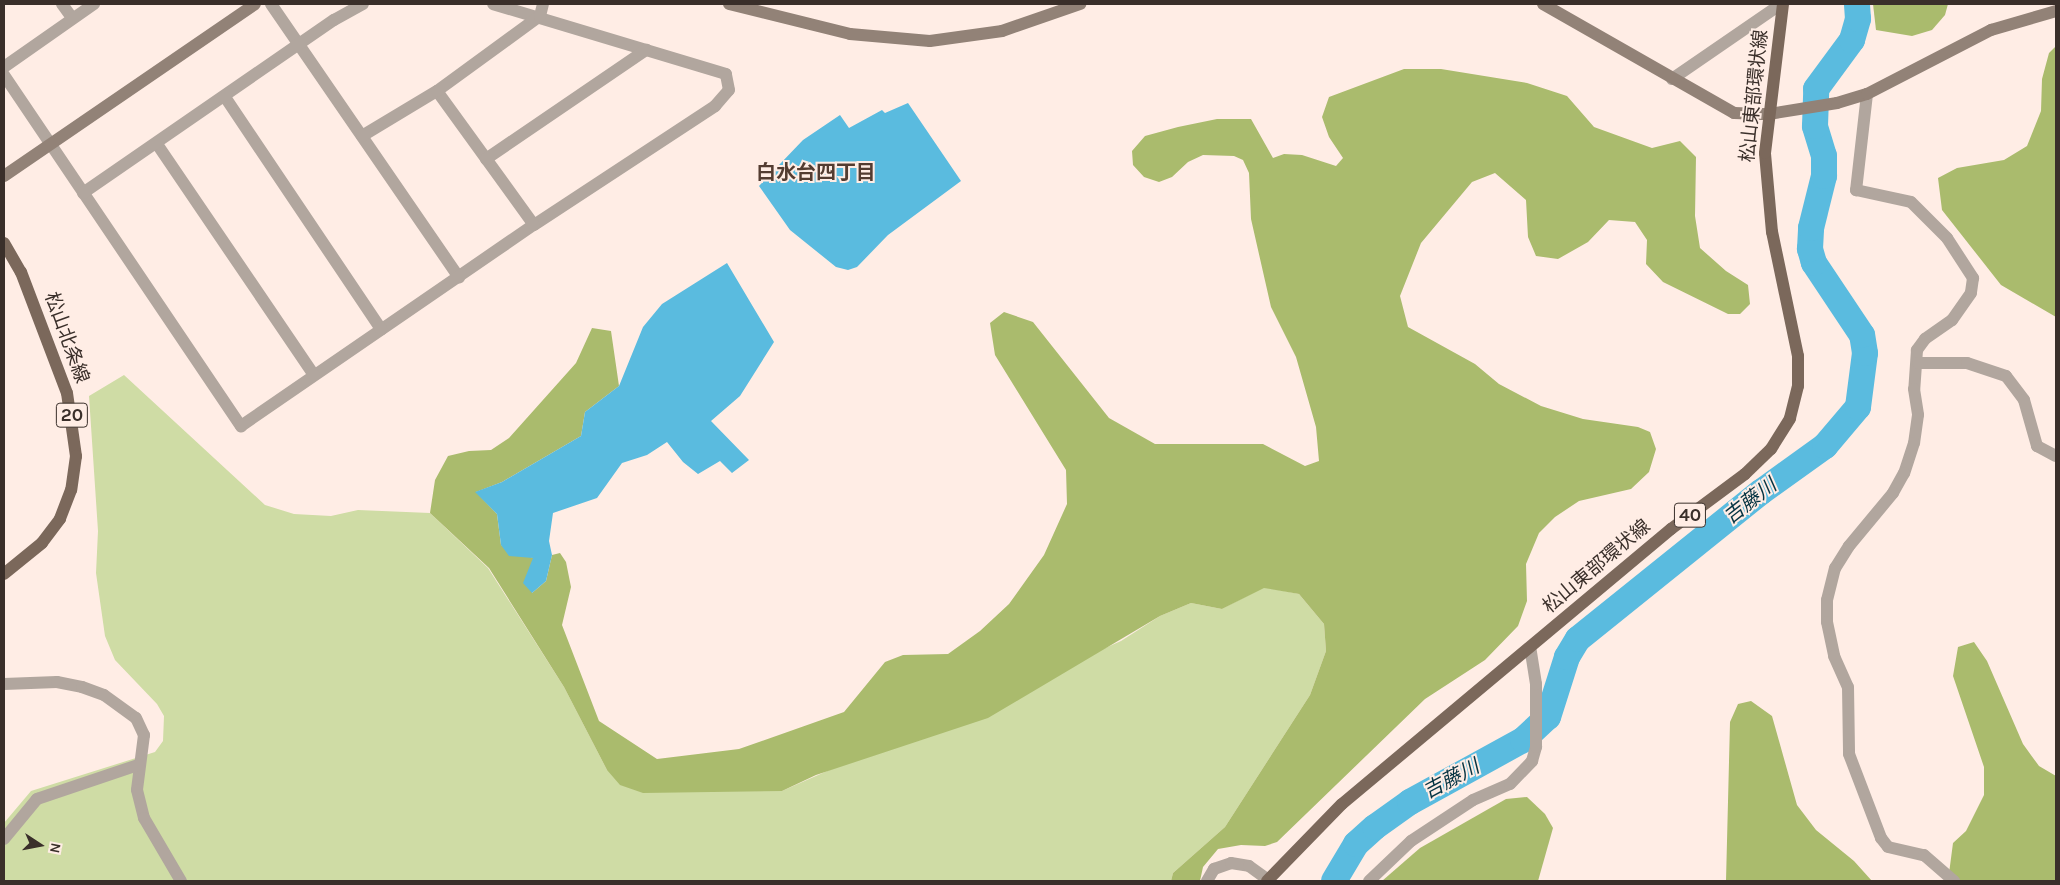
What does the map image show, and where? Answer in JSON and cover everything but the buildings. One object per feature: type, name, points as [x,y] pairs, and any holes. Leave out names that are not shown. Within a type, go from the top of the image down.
[{"type":"main road","name":"松山東部環状線","points":[[1269,880],[1342,804],[1671,529],[1745,474],[1771,448],[1790,418],[1798,386],[1798,356],[1766,197],[1765,153],[1782,4]]},
{"type":"main road","name":"松山北条線","points":[[4,243],[25,280],[67,393],[76,456],[71,490],[60,519],[42,544],[4,574]]},
{"type":"street","points":[[62,4],[72,18]]},
{"type":"street","points":[[4,67],[94,4]]},
{"type":"street","points":[[4,176],[255,4]]},
{"type":"street","points":[[271,4],[459,278]]},
{"type":"street","points":[[83,193],[226,97],[297,44],[363,4]]},
{"type":"street","points":[[4,75],[241,426],[534,225],[715,106],[729,90],[726,74],[646,50],[542,10],[494,4]]},
{"type":"street","points":[[729,4],[850,34],[892,40],[930,41],[1002,31],[1080,4]]},
{"type":"street","points":[[1543,4],[1734,113],[1768,114],[1837,103],[1867,94],[1991,30],[2056,10]]},
{"type":"street","points":[[1672,79],[1782,4]]},
{"type":"street","points":[[362,136],[437,91],[542,10]]},
{"type":"street","points":[[486,159],[646,50]]},
{"type":"street","points":[[437,91],[534,225]]},
{"type":"street","points":[[1867,94],[1856,190],[1911,202],[1947,238],[1973,278],[1972,293],[1952,320],[1925,339],[1917,350],[1918,363],[1914,389],[1918,415],[1914,443],[1904,473],[1893,493],[1849,546],[1835,568],[1827,600],[1827,622],[1834,656],[1848,687],[1849,754],[1882,838],[1888,847],[1902,853],[1924,855],[1954,881]]},
{"type":"street","points":[[226,97],[381,329]]},
{"type":"street","points":[[157,144],[314,375]]},
{"type":"street","points":[[1918,363],[1968,363],[2006,376],[2024,400],[2037,446],[2056,456]]},
{"type":"street","points":[[1370,881],[1411,841],[1473,800],[1510,784],[1524,773],[1532,761],[1536,747],[1536,684],[1530,648]]},
{"type":"street","points":[[4,684],[57,682],[104,695],[136,718],[144,735],[138,764],[137,790],[144,818],[181,881]]},
{"type":"street","points":[[4,839],[37,799],[138,764]]},
{"type":"street","points":[[1207,881],[1214,869],[1231,863],[1249,866],[1269,880]]},
{"type":"green space","points":[[1873,4],[1948,4],[1945,15],[1932,30],[1912,36],[1876,30]]},
{"type":"green space","points":[[2056,46],[2056,317],[2001,285],[1942,210],[1938,178],[1957,168],[2004,160],[2027,146],[2041,111],[2042,79],[2049,53]]},
{"type":"green space","points":[[1404,69],[1441,69],[1527,83],[1567,96],[1594,127],[1652,148],[1680,141],[1696,157],[1695,216],[1700,248],[1726,271],[1748,285],[1750,304],[1740,314],[1728,314],[1663,282],[1646,264],[1647,240],[1635,222],[1609,220],[1588,242],[1558,259],[1536,256],[1528,237],[1526,200],[1495,173],[1472,182],[1421,243],[1400,296],[1408,327],[1475,364],[1499,384],[1541,406],[1583,419],[1638,427],[1650,432],[1656,449],[1649,472],[1631,489],[1579,501],[1555,517],[1539,533],[1526,564],[1527,601],[1518,626],[1485,660],[1425,699],[1277,842],[1265,846],[1241,845],[1218,849],[1203,867],[1200,881],[1171,881],[1173,873],[1225,827],[1310,695],[1326,651],[1324,624],[1299,594],[1264,588],[1222,609],[1191,603],[1160,616],[988,718],[816,775],[782,791],[643,793],[620,785],[607,770],[564,687],[489,568],[430,513],[435,480],[448,456],[469,451],[491,450],[509,438],[576,363],[592,328],[611,331],[619,386],[585,412],[581,436],[502,482],[476,492],[497,514],[501,545],[533,558],[532,593],[546,581],[552,555],[560,553],[566,562],[571,587],[562,625],[599,721],[657,759],[739,749],[844,712],[885,662],[903,655],[948,654],[980,631],[1009,604],[1044,555],[1067,504],[1066,470],[995,355],[990,323],[1004,312],[1033,322],[1109,418],[1155,444],[1263,444],[1305,466],[1319,461],[1316,427],[1296,357],[1271,307],[1251,219],[1249,173],[1243,160],[1234,156],[1203,155],[1188,162],[1172,177],[1159,182],[1144,177],[1133,165],[1132,151],[1145,136],[1178,127],[1217,119],[1251,119],[1273,158],[1284,154],[1302,155],[1336,166],[1343,158],[1329,137],[1322,117],[1329,97]]},
{"type":"green space","points":[[124,375],[265,505],[294,514],[331,516],[358,510],[430,513],[488,568],[564,687],[607,770],[782,791],[1121,641],[1160,616],[1191,603],[1222,609],[1264,587],[1299,594],[1324,624],[1326,651],[1310,695],[1225,827],[1173,873],[1171,881],[4,881],[4,823],[31,791],[155,752],[163,741],[164,716],[157,704],[115,660],[105,636],[96,573],[98,531],[89,396]]},
{"type":"green space","points":[[1974,642],[1987,661],[2023,744],[2039,766],[2056,776],[2056,881],[1948,881],[1953,843],[1966,831],[1984,795],[1984,767],[1953,676],[1958,647]]},
{"type":"green space","points":[[1751,701],[1772,716],[1797,805],[1816,830],[1854,861],[1872,881],[1726,881],[1730,722],[1738,704]]},
{"type":"green space","points":[[1527,797],[1545,814],[1553,828],[1538,881],[1382,881],[1420,848],[1506,799]]},
{"type":"water","points":[[908,103],[961,181],[888,235],[857,267],[848,270],[836,267],[790,230],[759,186],[803,140],[840,115],[849,128],[882,110],[885,113]]},
{"type":"water","points":[[727,263],[774,342],[740,396],[711,421],[749,460],[732,473],[720,461],[698,474],[683,462],[667,442],[647,455],[622,463],[597,498],[553,513],[549,541],[552,555],[546,581],[532,593],[523,583],[533,558],[509,556],[501,545],[497,514],[475,492],[502,482],[581,436],[585,412],[619,386],[643,327],[662,304]]},
{"type":"waterway","name":"吉藤川","points":[[1334,881],[1356,844],[1375,827],[1410,802],[1523,740],[1548,717],[1567,657],[1578,639],[1761,492],[1825,446],[1858,407],[1865,353],[1862,335],[1814,263],[1810,249],[1811,228],[1824,176],[1824,156],[1815,126],[1816,89],[1852,40],[1858,19],[1857,4]]},
{"type":"district","name":"白水台四丁目","points":[[816,172]]}]
